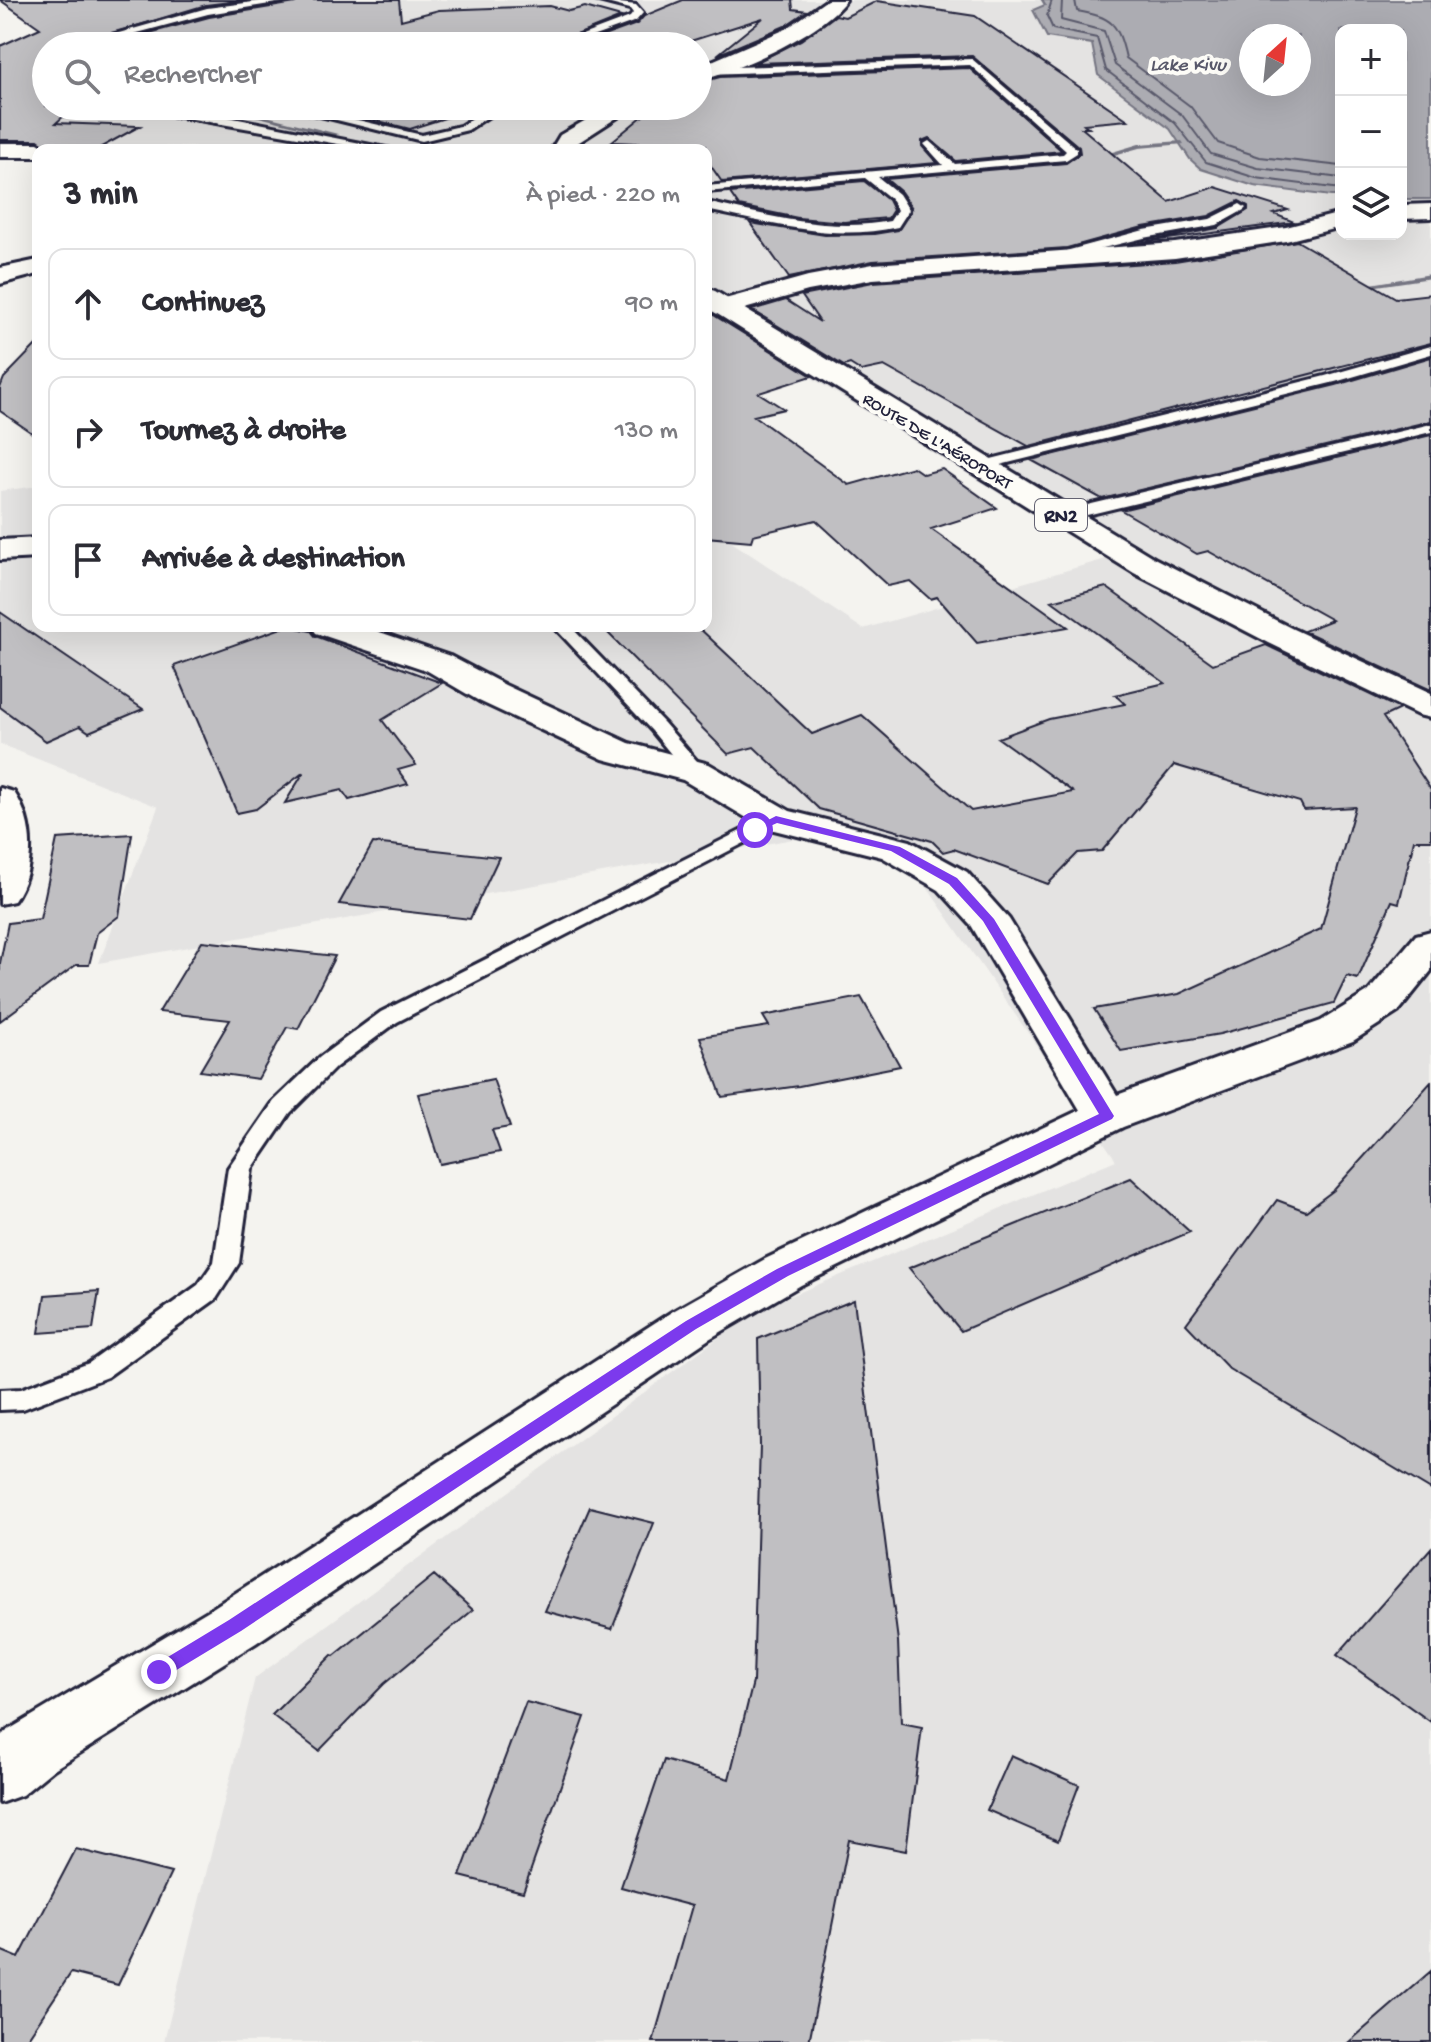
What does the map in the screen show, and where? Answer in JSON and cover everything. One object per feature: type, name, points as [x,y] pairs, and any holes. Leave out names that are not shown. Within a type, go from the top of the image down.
[{"type":"main road","points":[[712,68],[757,51],[794,32],[837,0]]},
{"type":"main road","points":[[566,144],[602,120]]},
{"type":"main road","points":[[0,150],[32,150]]},
{"type":"main road","points":[[1407,212],[1431,211]]},
{"type":"main road","points":[[714,302],[856,275],[1040,259],[1193,251],[1335,222]]},
{"type":"main road","points":[[0,276],[32,268]]},
{"type":"main road","name":"ROUTE DE L'AÉROPORT","points":[[714,302],[1145,566],[1431,707]]},
{"type":"main road","points":[[0,550],[32,548]]},
{"type":"main road","points":[[346,632],[438,663],[492,693],[616,751],[696,772],[776,819],[896,849],[953,881],[988,919],[1107,1116]]},
{"type":"main road","points":[[0,800],[13,837],[0,892]]},
{"type":"main road","points":[[0,1774],[32,1749],[235,1625],[691,1325],[783,1272],[1107,1116],[1337,1031],[1383,1002],[1431,944]]},
{"type":"lane","points":[[129,32],[192,15],[290,0]]},
{"type":"lane","points":[[597,32],[633,19],[638,13],[633,7],[600,0]]},
{"type":"lane","points":[[633,7],[647,0]]},
{"type":"lane","points":[[712,72],[972,62],[1073,151],[1066,157],[712,188]]},
{"type":"lane","points":[[229,120],[359,144]]},
{"type":"lane","points":[[345,120],[422,138],[464,128],[477,120]]},
{"type":"lane","points":[[929,144],[951,166]]},
{"type":"lane","points":[[712,207],[814,228],[858,231],[894,224],[903,210],[895,196],[867,174]]},
{"type":"lane","points":[[1040,259],[1144,234],[1213,222],[1240,208]]},
{"type":"lane","points":[[980,466],[1330,379],[1431,350]]},
{"type":"lane","points":[[1062,516],[1431,428]]},
{"type":"lane","points":[[567,632],[658,727],[696,772]]},
{"type":"lane","points":[[0,1400],[23,1399],[98,1370],[207,1292],[226,1263],[240,1168],[282,1107],[340,1053],[389,1017],[776,819]]},
{"type":"shaded area","points":[[227,0],[1042,0],[1045,5],[1033,10],[1044,26],[1045,34],[1092,44],[1155,117],[1170,129],[1190,159],[1284,191],[1335,195],[1335,240],[1407,240],[1407,199],[1431,199],[1431,2042],[164,2042],[255,1678],[755,1311],[1116,1160],[906,857],[793,839],[99,963],[158,807],[0,744],[0,491],[32,487],[32,632],[712,632],[712,529],[863,629],[1106,559],[766,350],[712,313],[712,144],[0,144],[0,59],[32,92],[32,120],[712,120],[712,32],[104,32]]},
{"type":"water","name":"Lake Kivu","points":[[1042,0],[1431,0],[1431,199],[1407,199],[1407,24],[1335,24],[1335,196],[1331,196],[1254,186],[1201,169],[1190,159],[1170,129],[1098,75],[1092,44],[1047,37],[1033,10],[1045,5]]},
{"type":"building","points":[[0,0],[246,0],[206,5],[116,32],[32,32],[32,120],[140,126],[107,144],[0,140],[0,46],[40,28]]},
{"type":"building","points":[[298,0],[399,0],[401,20],[439,10],[550,6],[569,11],[585,7],[621,17],[584,32],[153,32],[209,17]]},
{"type":"building","points":[[683,0],[792,0],[793,9],[807,11],[785,26],[717,55],[763,18],[712,34],[615,32],[637,24],[644,16]]},
{"type":"building","points":[[877,1],[975,16],[1128,120],[1084,124],[1089,128],[1082,128],[1169,202],[1215,187],[1288,210],[1274,214],[1294,222],[1138,243],[1218,228],[1248,210],[1248,206],[1239,201],[1209,216],[1143,227],[1067,248],[873,261],[789,278],[750,223],[825,235],[898,230],[912,208],[901,192],[886,179],[1066,163],[1080,153],[1079,147],[972,56],[755,63],[801,40],[836,15],[845,17]]},
{"type":"building","points":[[969,68],[1062,151],[956,161],[929,138],[922,141],[922,146],[937,163],[722,182],[712,168],[712,144],[611,142],[638,120],[712,120],[712,79]]},
{"type":"building","points":[[374,120],[439,120],[410,129]]},
{"type":"building","points":[[864,181],[888,200],[893,210],[888,218],[844,222],[798,218],[739,206],[730,193]]},
{"type":"building","points":[[1297,241],[1396,298],[1431,294],[1431,343],[1014,450],[1028,446],[884,366],[861,371],[850,364],[844,366],[752,310],[786,300],[820,322],[802,296],[873,282],[1175,261]]},
{"type":"building","points":[[712,314],[812,376],[759,393],[784,409],[754,416],[849,485],[913,467],[923,474],[942,469],[997,508],[931,529],[1068,627],[977,643],[937,597],[930,599],[910,581],[888,586],[816,520],[753,535],[751,541],[712,538]]},
{"type":"building","points":[[32,349],[32,433],[0,411],[0,388],[4,378]]},
{"type":"building","points":[[1431,357],[1431,421],[1102,499],[1031,460],[1336,385]]},
{"type":"building","points":[[1431,435],[1431,690],[1304,631],[1332,620],[1208,551],[1197,554],[1121,510]]},
{"type":"building","points":[[1106,587],[1213,664],[1266,645],[1400,709],[1383,717],[1431,790],[1431,840],[1414,840],[1399,903],[1392,901],[1358,979],[1347,976],[1334,1003],[1220,1034],[1121,1051],[1094,1009],[1179,994],[1321,929],[1355,807],[1304,810],[1300,802],[1174,765],[1102,851],[1078,853],[1048,884],[954,849],[943,852],[932,841],[819,809],[754,747],[728,754],[607,632],[703,632],[812,734],[862,715],[971,811],[1073,792],[998,738],[1049,719],[1125,704],[1115,695],[1165,683],[1052,601]]},
{"type":"building","points":[[0,612],[143,709],[89,732],[80,726],[46,741],[0,707]]},
{"type":"building","points":[[270,632],[312,632],[315,636],[442,683],[382,720],[416,765],[398,770],[408,784],[349,800],[342,790],[285,803],[304,772],[256,809],[237,813],[174,666]]},
{"type":"building","points":[[132,834],[119,916],[97,933],[89,965],[76,965],[0,1021],[0,963],[8,923],[40,919],[57,839]]},
{"type":"building","points":[[373,843],[499,857],[470,919],[339,904]]},
{"type":"building","points":[[202,941],[335,956],[298,1029],[287,1027],[258,1079],[200,1071],[230,1020],[159,1012]]},
{"type":"building","points":[[861,997],[900,1066],[722,1097],[700,1037],[769,1026],[763,1016]]},
{"type":"building","points":[[493,1079],[510,1127],[492,1130],[500,1152],[440,1164],[418,1094]]},
{"type":"building","points":[[1431,1082],[1431,1490],[1229,1369],[1186,1324],[1277,1200],[1306,1211],[1334,1190]]},
{"type":"building","points":[[1131,1178],[1190,1232],[961,1331],[909,1268]]},
{"type":"building","points":[[99,1291],[93,1329],[39,1333],[45,1295]]},
{"type":"building","points":[[854,1300],[898,1641],[901,1723],[922,1727],[906,1851],[849,1840],[809,2042],[653,2042],[692,1906],[621,1887],[664,1760],[729,1779],[753,1682],[760,1445],[758,1339]]},
{"type":"building","points":[[590,1507],[654,1523],[612,1629],[545,1611]]},
{"type":"building","points":[[1431,1548],[1431,1722],[1337,1655]]},
{"type":"building","points":[[434,1575],[473,1610],[384,1684],[319,1751],[272,1715],[332,1655]]},
{"type":"building","points":[[526,1702],[585,1717],[523,1892],[460,1876]]},
{"type":"building","points":[[1011,1755],[1079,1785],[1058,1841],[987,1810]]},
{"type":"building","points":[[76,1849],[171,1873],[118,1985],[71,1973],[25,2042],[0,2042],[0,1950],[19,1958]]},
{"type":"building","points":[[1431,1971],[1431,2042],[1349,2042]]},
{"type":"waterway","points":[[276,120],[335,134]]},
{"type":"waterway","points":[[1093,159],[1139,146],[1182,143]]},
{"type":"waterway","points":[[727,191],[803,187]]},
{"type":"waterway","points":[[1357,287],[1431,276]]},
{"type":"route","points":[[159,1672],[691,1325],[783,1272],[1107,1116],[988,919],[953,881],[896,849],[776,819],[755,830]]}]
